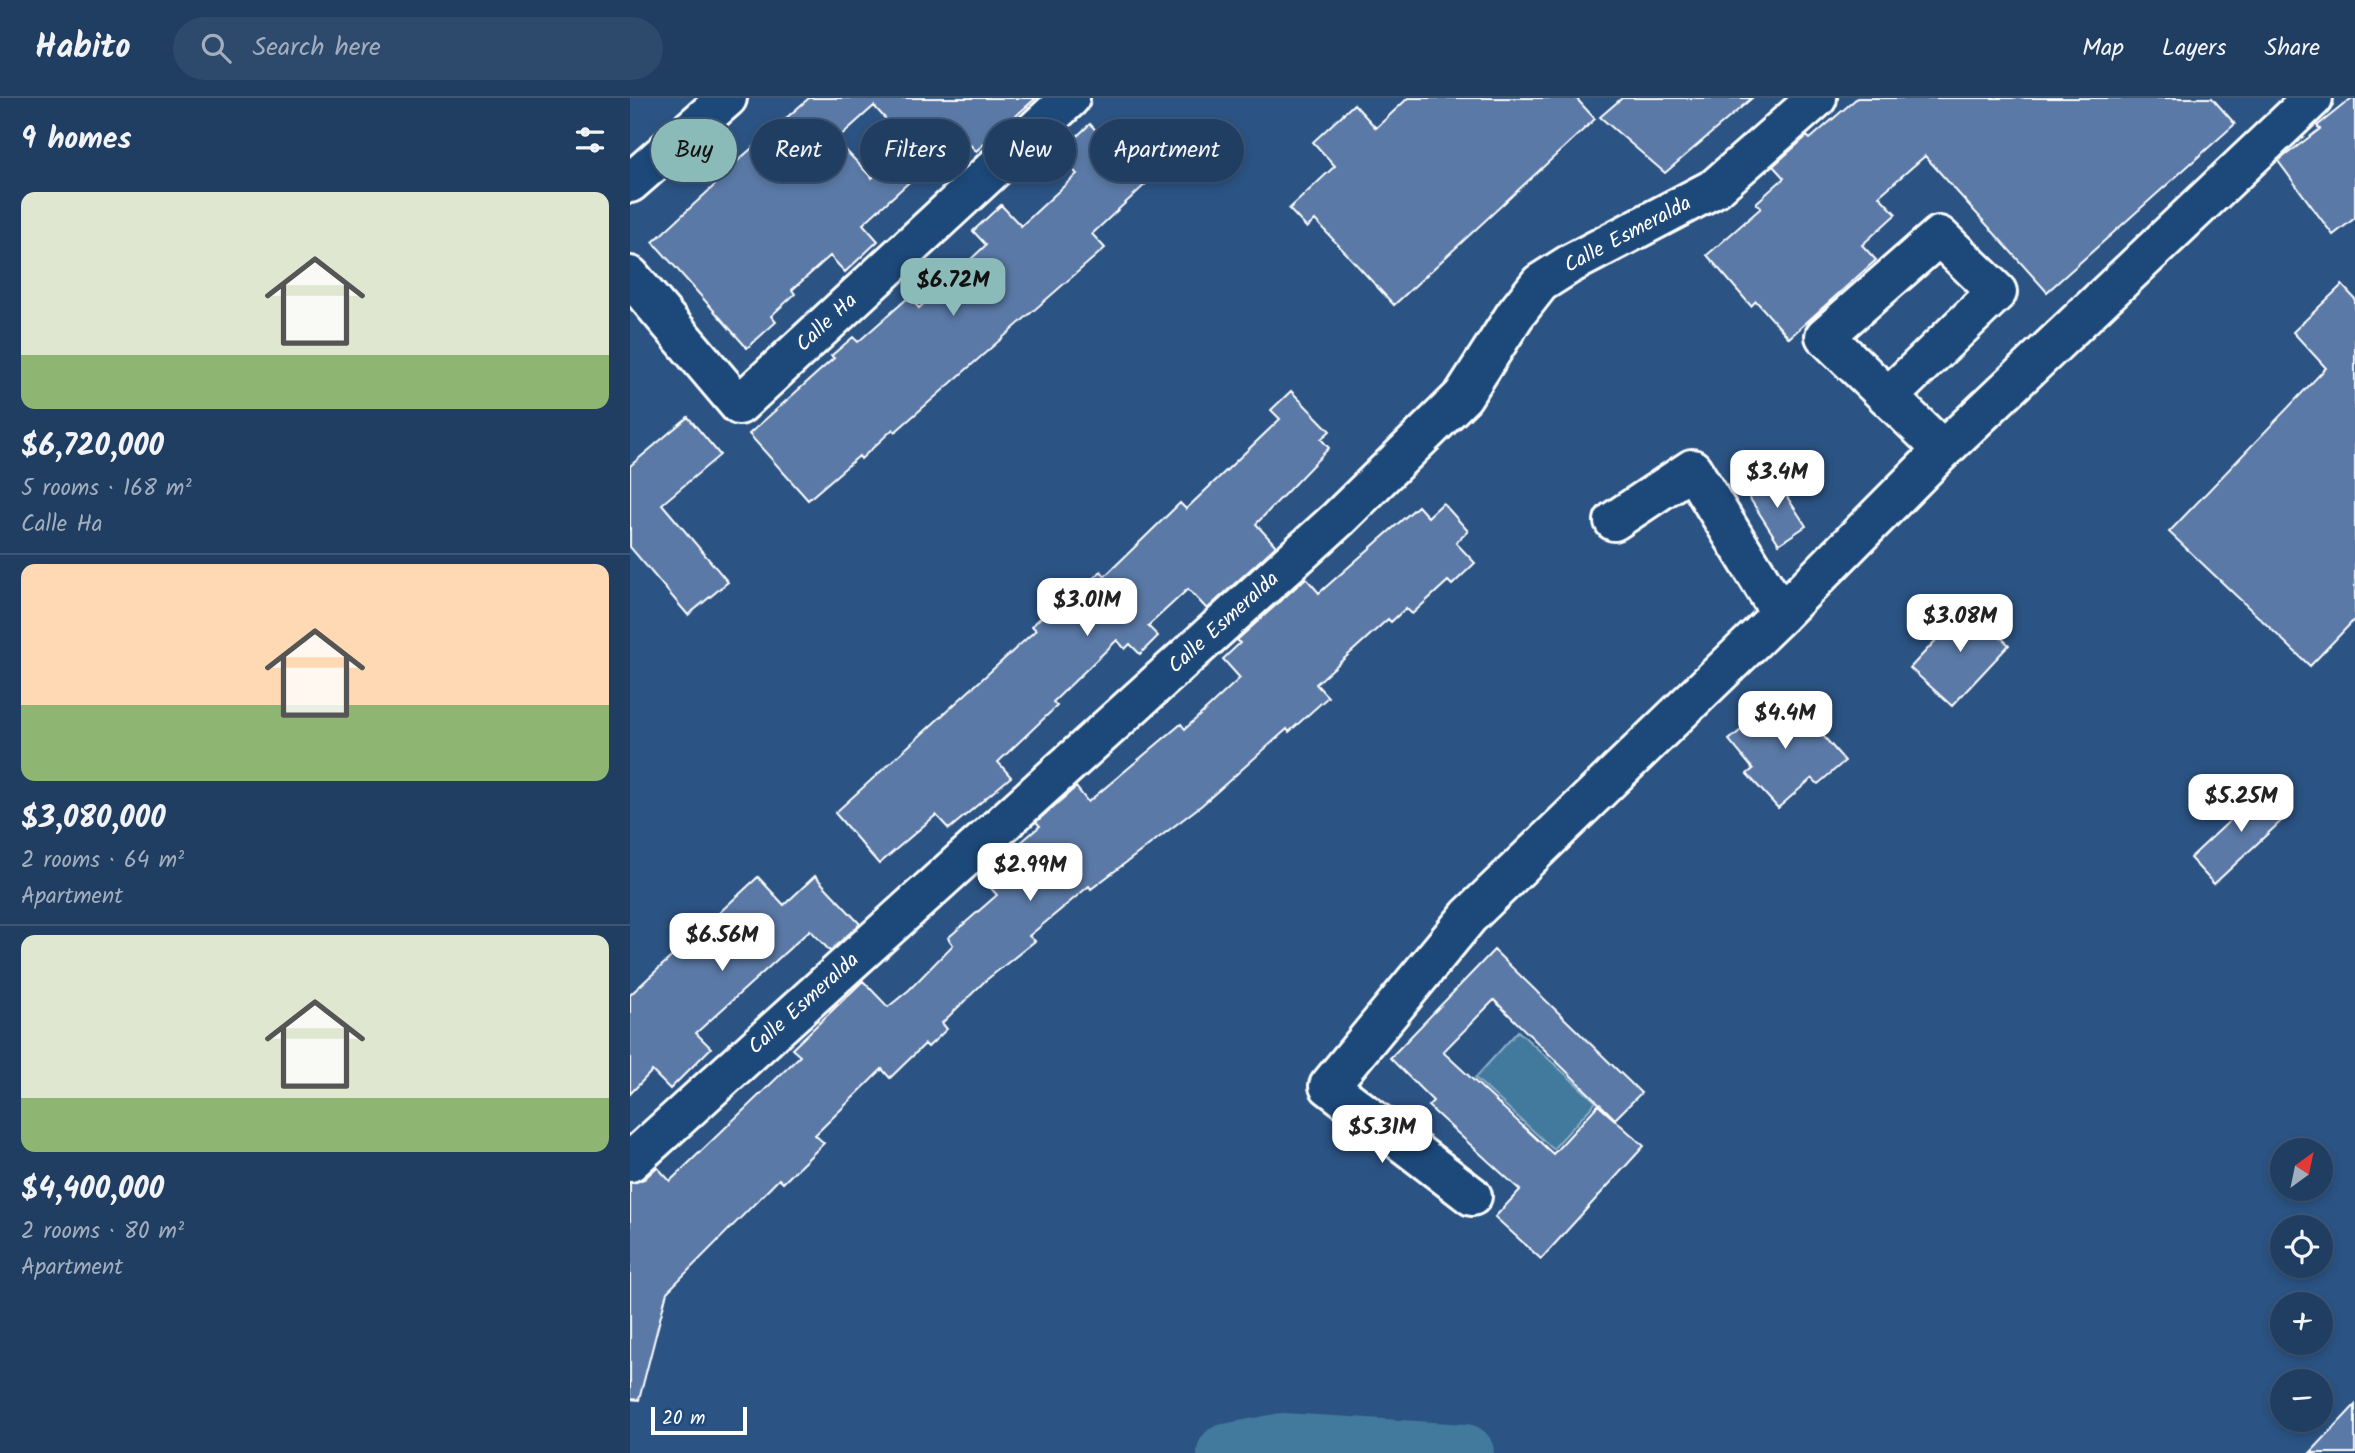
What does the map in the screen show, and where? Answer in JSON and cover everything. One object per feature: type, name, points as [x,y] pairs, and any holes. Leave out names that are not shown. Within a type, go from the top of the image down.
[{"type":"street","points":[[630,183],[727,98]]},
{"type":"street","name":"Calle Ha","points":[[630,276],[739,405],[1070,98]]},
{"type":"street","name":"Calle Esmeralda","points":[[630,1162],[1338,519],[1463,396],[1540,283],[1570,264],[1715,188],[1817,98]]},
{"type":"street","points":[[1472,1196],[1329,1086],[1469,916],[1781,614],[1943,450],[2313,98]]},
{"type":"street","points":[[1888,397],[1943,450]]},
{"type":"street","points":[[1614,521],[1692,469],[1781,614]]},
{"type":"water","points":[[1518,1031],[1596,1102],[1553,1149],[1475,1078]]},
{"type":"building","points":[[809,98],[1036,98],[1012,119],[984,119],[984,144],[976,151],[970,145],[970,119],[886,119],[874,106],[846,131],[846,119],[785,119]]},
{"type":"building","points":[[1408,98],[1576,98],[1595,119],[1394,305],[1315,220],[1307,228],[1289,209],[1335,166],[1313,142],[1354,104],[1376,128]]},
{"type":"building","points":[[1622,98],[1752,98],[1665,173],[1600,117]]},
{"type":"building","points":[[1857,98],[2212,98],[2235,124],[2047,292],[1925,156],[1879,196],[1896,214],[1862,245],[1876,260],[1789,338],[1756,301],[1751,306],[1707,255],[1761,208],[1756,203],[1784,178],[1773,166],[1807,136],[1810,139]]},
{"type":"building","points":[[2355,98],[2355,218],[2333,235],[2278,161],[2320,129],[2317,126]]},
{"type":"building","points":[[1090,124],[1090,182],[1148,182],[1092,234],[1105,248],[895,432],[893,429],[861,459],[859,456],[808,500],[749,434],[834,358],[831,356],[853,337],[858,342],[909,297],[919,308],[986,245],[973,231],[1001,205],[1021,226],[1068,182],[1076,182],[1076,137]]},
{"type":"building","points":[[751,149],[751,182],[846,182],[846,151],[860,165],[860,182],[909,182],[863,224],[878,241],[845,272],[830,256],[792,290],[795,294],[771,316],[776,322],[747,348],[653,242],[715,185],[712,182],[737,182],[737,161]]},
{"type":"building","points":[[2342,285],[2355,299],[2355,619],[2310,666],[2169,532],[2326,368],[2293,332]]},
{"type":"building","points":[[1291,391],[1330,431],[1321,439],[1329,448],[1256,524],[1276,546],[1207,609],[1188,589],[1148,626],[1158,636],[1140,654],[1130,644],[1125,649],[1117,640],[1053,702],[1057,706],[998,762],[1011,777],[949,829],[936,815],[879,864],[835,813],[1036,630],[1032,626],[1054,605],[1059,611],[1101,571],[1105,576],[1180,503],[1186,509],[1280,419],[1271,410]]},
{"type":"building","points":[[688,417],[720,455],[662,504],[728,582],[688,615],[630,547],[630,466]]},
{"type":"building","points":[[1774,477],[1806,526],[1779,544],[1747,494]]},
{"type":"building","points":[[1443,503],[1468,531],[1456,543],[1475,563],[1452,585],[1448,581],[1412,614],[1406,608],[1391,622],[1388,619],[1316,684],[1328,697],[1289,732],[1287,729],[1202,805],[1091,889],[1089,886],[1029,936],[1035,941],[985,981],[942,1023],[947,1029],[928,1047],[925,1044],[890,1078],[882,1069],[815,1135],[824,1143],[783,1183],[779,1179],[667,1292],[639,1400],[630,1399],[630,1183],[644,1179],[657,1167],[670,1181],[800,1056],[792,1049],[863,981],[888,1007],[909,990],[953,945],[948,938],[997,895],[981,877],[1040,826],[1036,822],[1076,787],[1088,802],[1181,724],[1185,729],[1240,678],[1223,659],[1240,643],[1237,640],[1306,578],[1319,593],[1418,506],[1428,517]]},
{"type":"building","points":[[1963,601],[2009,645],[1952,706],[1910,668],[1950,625],[1944,620]]},
{"type":"building","points":[[1786,693],[1845,761],[1818,784],[1812,778],[1778,808],[1747,774],[1753,769],[1729,740]]},
{"type":"building","points":[[2269,784],[2293,810],[2214,884],[2190,858]]},
{"type":"building","points":[[815,876],[860,924],[830,951],[810,930],[696,1033],[711,1048],[670,1089],[652,1071],[630,1094],[630,995],[758,877],[784,905]]},
{"type":"building","points":[[1494,950],[1641,1093],[1615,1119],[1494,1000],[1443,1052],[1553,1154],[1598,1105],[1644,1146],[1541,1259],[1495,1217],[1520,1190],[1428,1106],[1433,1101],[1390,1058]]},
{"type":"building","points":[[2355,1405],[2355,1453],[2310,1453],[2330,1432],[2333,1432],[2333,1428]]},
{"type":"waterway","points":[[1226,1453],[1283,1442],[1465,1453]]}]
